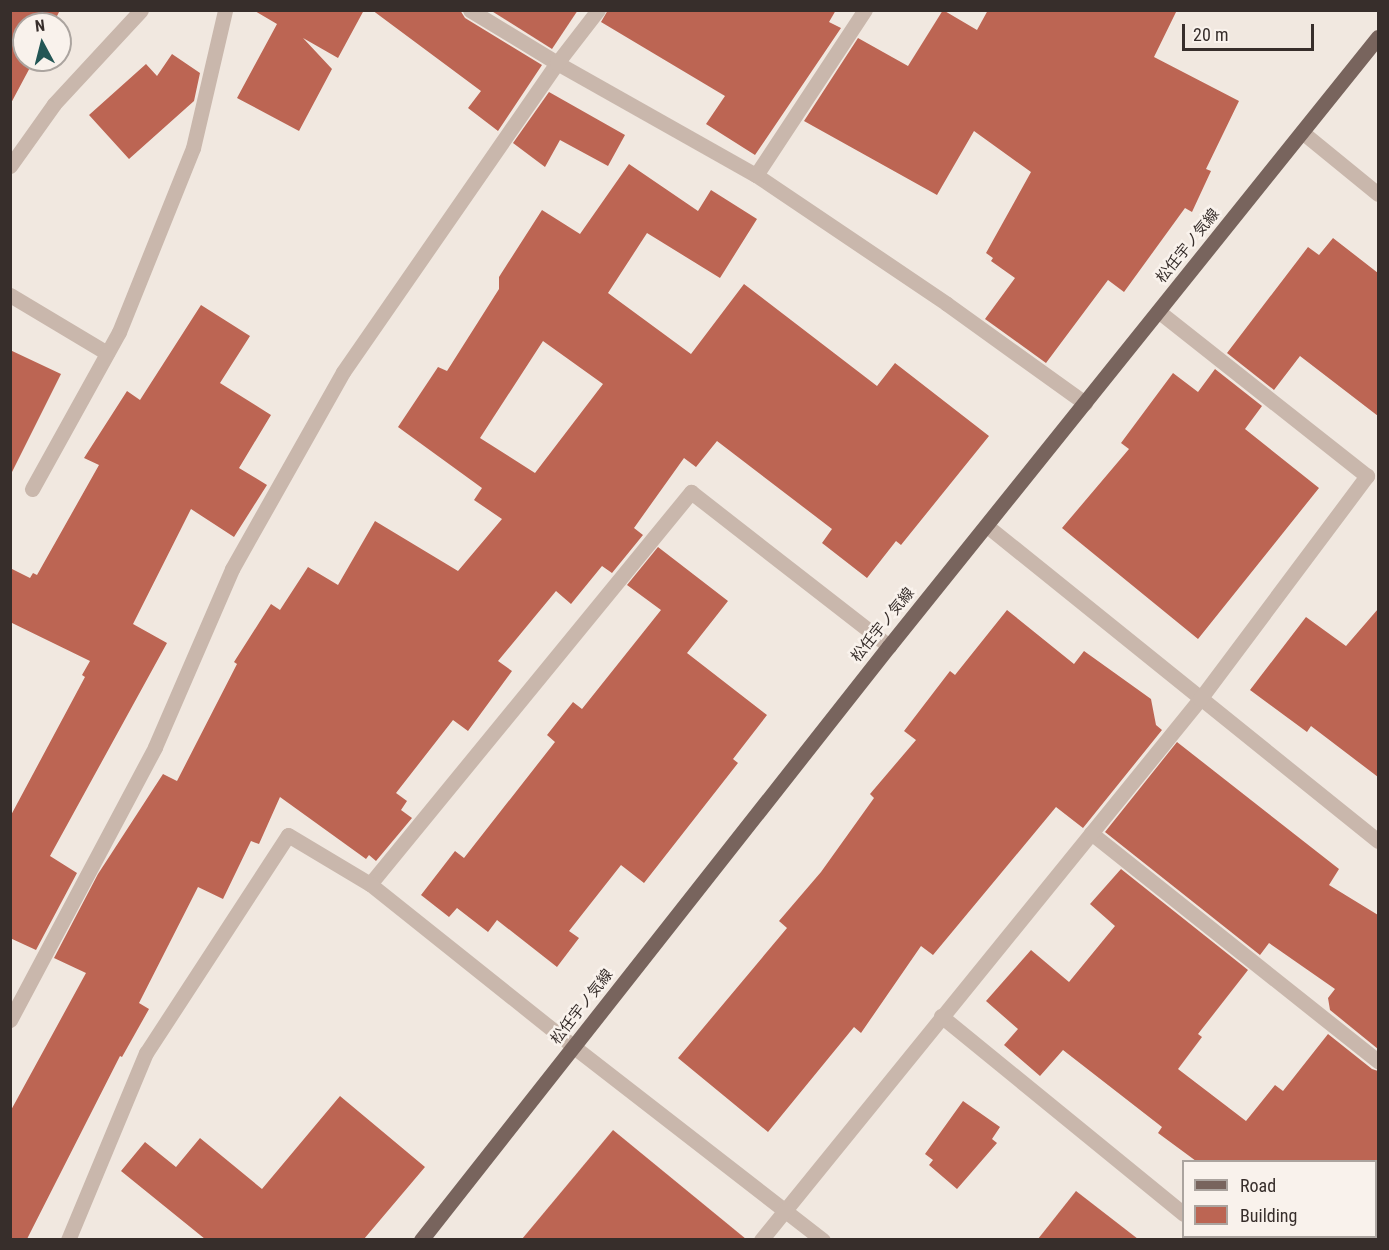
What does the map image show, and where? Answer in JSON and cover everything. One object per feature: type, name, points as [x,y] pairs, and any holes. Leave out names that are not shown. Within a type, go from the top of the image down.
[{"type":"main road","name":"松任宇ノ気線","points":[[421,1239],[889,646],[1378,37]]},
{"type":"street","points":[[10,166],[54,104],[141,10]]},
{"type":"street","points":[[32,489],[118,333],[193,148],[225,10]]},
{"type":"street","points":[[470,10],[557,63],[756,175],[947,304],[1085,403]]},
{"type":"street","points":[[13,1010],[154,747],[232,569],[343,372],[557,63],[598,10]]},
{"type":"street","points":[[756,175],[865,10]]},
{"type":"street","points":[[1302,132],[1378,194]]},
{"type":"street","points":[[10,295],[107,353]]},
{"type":"street","points":[[760,1239],[1200,699],[1372,481],[1158,311]]},
{"type":"street","points":[[370,884],[692,492],[889,646]]},
{"type":"street","points":[[987,526],[1378,842]]},
{"type":"street","points":[[1090,833],[1378,1061]]},
{"type":"street","points":[[68,1239],[146,1053],[288,835],[370,884],[574,1047],[823,1239]]},
{"type":"street","points":[[941,1016],[1182,1213]]},
{"type":"building","points":[[10,10],[60,10],[59,12],[12,12],[12,72],[28,72],[10,105]]},
{"type":"building","points":[[253,10],[364,10],[338,58],[303,38],[332,69],[299,131],[237,98],[277,24]]},
{"type":"building","points":[[372,10],[460,10],[465,18],[542,65],[498,131],[468,108],[481,91]]},
{"type":"building","points":[[490,10],[578,10],[552,49]]},
{"type":"building","points":[[608,10],[836,10],[829,22],[841,28],[755,155],[706,124],[725,96],[601,22]]},
{"type":"building","points":[[943,10],[977,30],[988,10],[1177,10],[1154,57],[1239,101],[1206,169],[1211,171],[1192,212],[1185,208],[1124,292],[1108,280],[1046,363],[985,319],[1015,278],[991,261],[993,258],[986,253],[1031,172],[974,131],[937,195],[804,121],[858,38],[908,66]]},
{"type":"building","points":[[172,54],[200,73],[194,101],[129,159],[89,115],[146,64],[157,76]]},
{"type":"building","points":[[549,92],[625,135],[608,166],[560,140],[545,167],[513,143]]},
{"type":"building","points":[[629,164],[698,211],[711,190],[757,219],[720,278],[647,233],[608,293],[691,354],[744,284],[877,386],[895,363],[989,436],[901,545],[896,541],[867,578],[822,543],[832,529],[717,441],[696,467],[684,458],[634,528],[643,535],[612,573],[602,566],[571,604],[556,591],[498,661],[512,671],[468,731],[453,720],[396,793],[407,801],[401,810],[412,818],[376,861],[369,855],[366,859],[280,797],[259,844],[251,841],[223,899],[198,887],[139,1003],[149,1009],[122,1057],[120,1056],[27,1239],[10,1239],[10,1112],[86,973],[54,958],[98,874],[163,774],[177,781],[237,664],[234,662],[271,604],[280,610],[308,567],[338,585],[375,521],[458,571],[502,519],[474,500],[482,488],[398,427],[438,367],[447,371],[499,289],[499,277],[542,210],[580,234]],"holes":[[[543,341],[603,384],[535,473],[480,438]]]},
{"type":"building","points":[[1333,238],[1378,273],[1378,416],[1300,356],[1274,390],[1227,353],[1308,247],[1319,255]]},
{"type":"building","points":[[201,305],[250,336],[220,383],[271,415],[239,468],[267,485],[234,537],[191,509],[133,624],[167,643],[50,856],[77,873],[36,950],[10,938],[10,817],[85,677],[82,675],[90,661],[10,622],[10,568],[30,578],[33,573],[37,575],[99,465],[84,458],[127,391],[140,400]]},
{"type":"building","points":[[10,350],[61,374],[10,476]]},
{"type":"building","points":[[1215,369],[1262,406],[1245,429],[1319,488],[1198,639],[1062,528],[1129,449],[1121,443],[1173,373],[1198,392]]},
{"type":"building","points":[[658,547],[728,601],[687,653],[767,715],[733,759],[738,763],[644,883],[621,865],[569,931],[579,938],[557,967],[497,920],[488,932],[457,908],[449,917],[421,895],[455,851],[464,858],[555,742],[547,735],[573,702],[582,709],[661,610],[627,585]]},
{"type":"building","points":[[1378,609],[1378,777],[1311,726],[1307,732],[1250,690],[1306,617],[1346,646]]},
{"type":"building","points":[[1007,610],[1074,664],[1084,651],[1151,699],[1156,725],[1162,730],[1083,828],[1056,807],[933,955],[921,946],[861,1033],[854,1027],[768,1132],[678,1058],[787,928],[779,921],[821,872],[874,798],[870,794],[916,740],[904,731],[950,671],[955,675]]},
{"type":"building","points":[[1177,742],[1339,869],[1329,885],[1378,915],[1378,1049],[1330,1010],[1328,998],[1335,989],[1269,943],[1260,955],[1105,832]]},
{"type":"building","points":[[1121,869],[1248,970],[1198,1034],[1202,1037],[1178,1069],[1246,1121],[1275,1085],[1283,1091],[1328,1034],[1372,1069],[1378,1071],[1378,1161],[1195,1160],[1158,1133],[1162,1127],[1063,1050],[1040,1076],[1004,1045],[1018,1029],[986,1001],[1031,950],[1069,982],[1115,926],[1090,904]]},
{"type":"building","points":[[340,1096],[425,1167],[364,1239],[205,1239],[121,1171],[145,1142],[176,1167],[200,1138],[262,1189]]},
{"type":"building","points":[[963,1101],[1000,1127],[992,1139],[997,1143],[957,1189],[929,1165],[933,1160],[925,1154]]},
{"type":"building","points":[[613,1130],[746,1239],[522,1239]]},
{"type":"building","points":[[1076,1191],[1138,1239],[1038,1239]]}]
